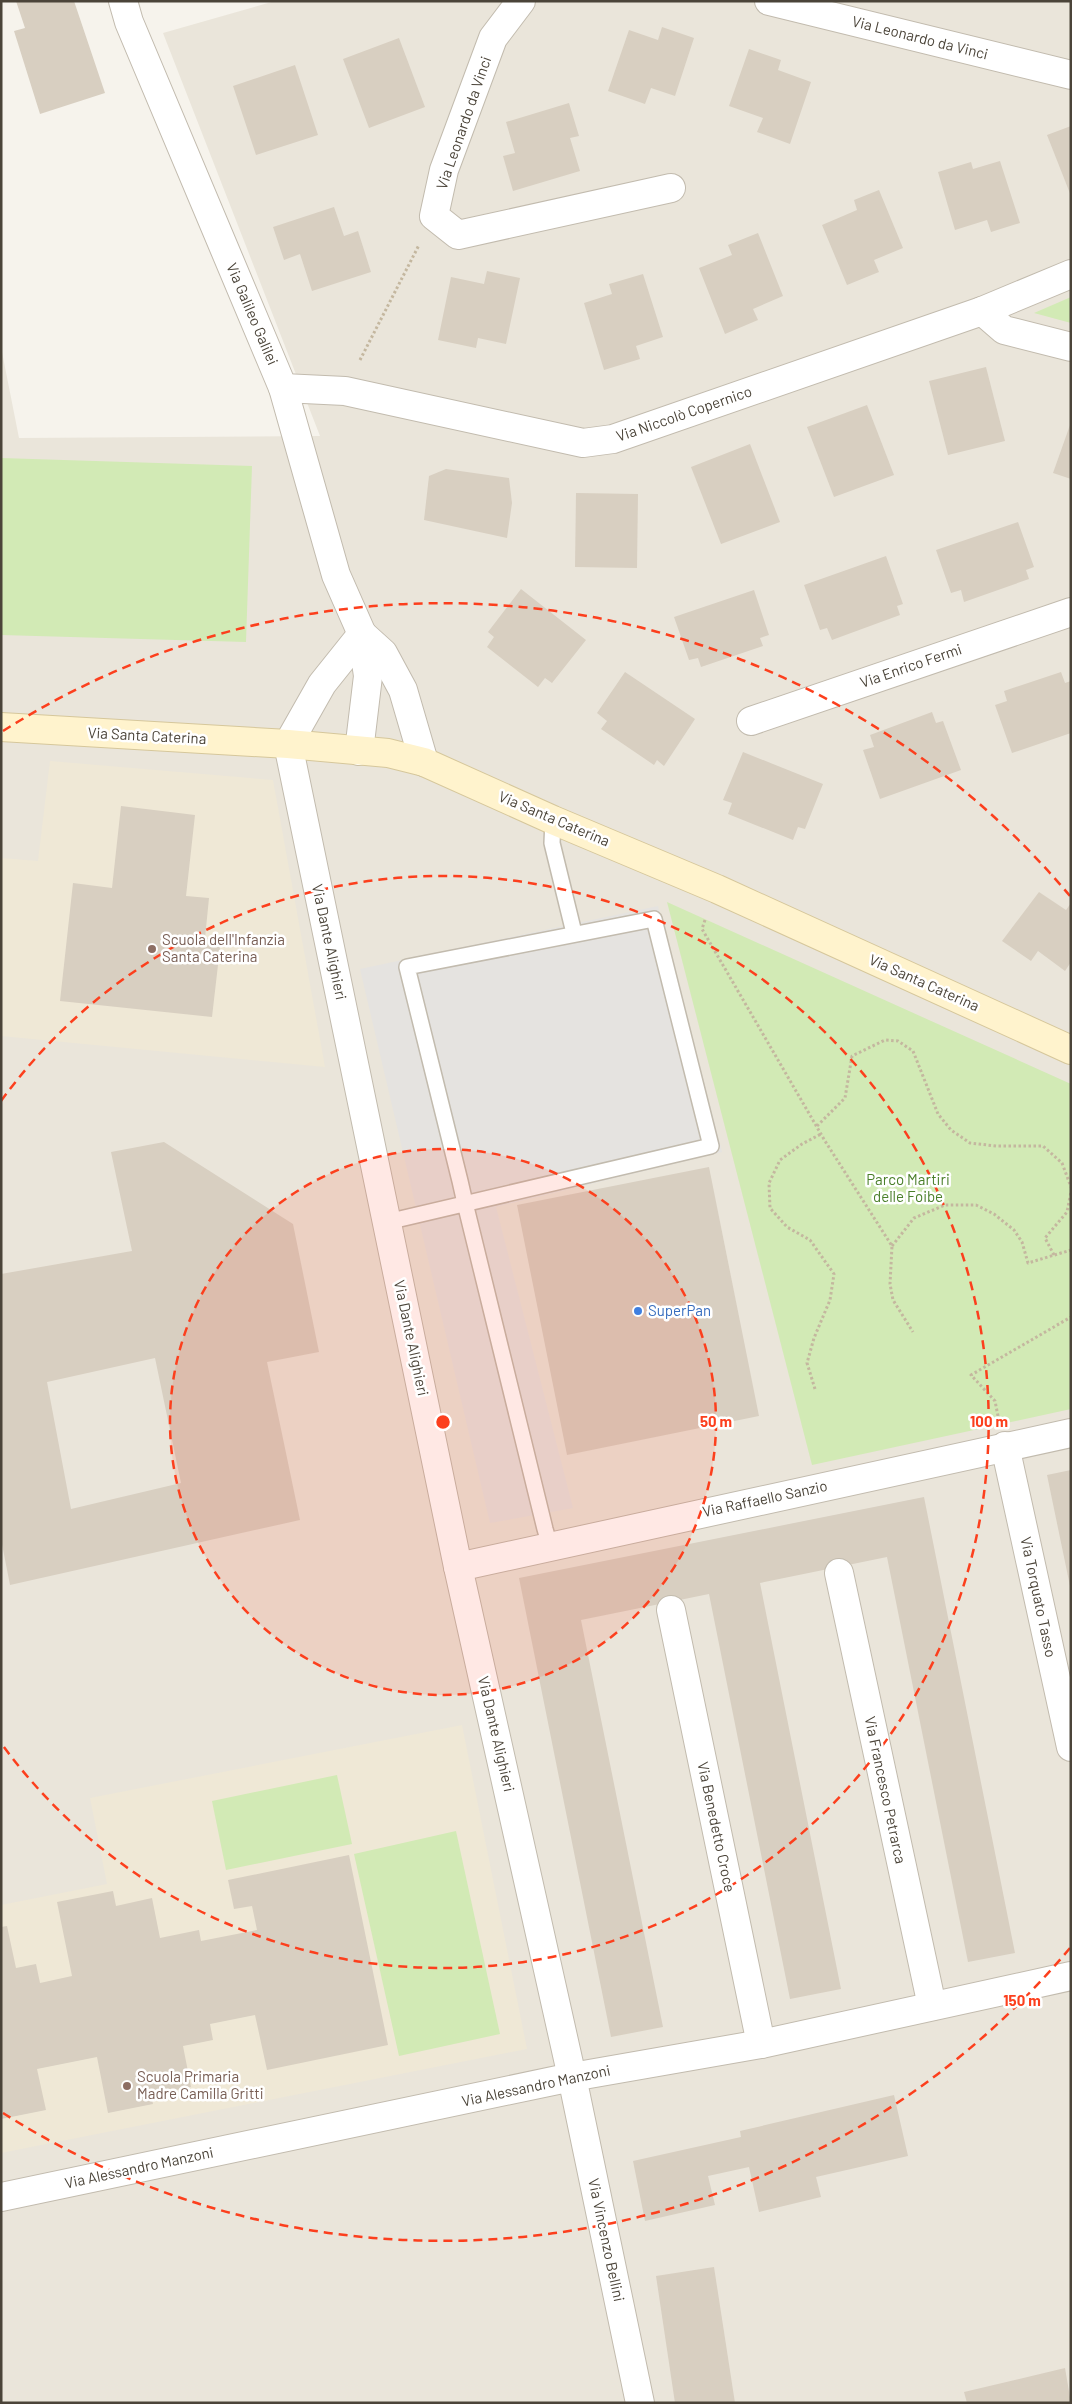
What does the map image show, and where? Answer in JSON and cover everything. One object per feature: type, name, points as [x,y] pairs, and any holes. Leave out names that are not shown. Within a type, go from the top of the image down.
[{"type":"main road","name":"Via Santa Caterina","points":[[1,727],[288,744],[388,753],[424,762],[553,820],[717,889],[1071,1050]]},
{"type":"street","name":"Via Galileo Galilei","points":[[123,1],[129,22],[283,388],[336,574],[362,634],[368,676],[360,751]]},
{"type":"street","name":"Via Leonardo da Vinci","points":[[434,216],[444,170],[493,38],[521,1]]},
{"type":"street","name":"Via Leonardo da Vinci","points":[[769,1],[1071,75]]},
{"type":"street","points":[[434,216],[458,235],[671,188]]},
{"type":"street","name":"Via Niccolò Copernico","points":[[283,388],[345,391],[583,443],[613,438],[982,311],[1071,274]]},
{"type":"street","points":[[982,311],[1004,330],[1071,347]]},
{"type":"street","name":"Via Enrico Fermi","points":[[751,721],[1071,612]]},
{"type":"street","name":"Via Galileo Galilei","points":[[362,634],[383,653],[403,690],[424,762]]},
{"type":"street","points":[[288,744],[322,684],[362,634]]},
{"type":"street","name":"Via Dante Alighieri","points":[[288,744],[458,1567],[572,2078]]},
{"type":"street","name":"Via Raffaello Sanzio","points":[[458,1567],[1071,1433]]},
{"type":"street","name":"Via Torquato Tasso","points":[[1005,1446],[1071,1747]]},
{"type":"street","name":"Via Francesco Petrarca","points":[[838,1573],[932,2006]]},
{"type":"street","name":"Via Benedetto Croce","points":[[671,1610],[761,2044]]},
{"type":"street","name":"Via Alessandro Manzoni","points":[[1,2197],[572,2078],[761,2044],[1071,1976]]},
{"type":"street","name":"Via Vincenzo Bellini","points":[[572,2078],[640,2403]]},
{"type":"lane","points":[[553,820],[552,843],[574,933]]},
{"type":"lane","points":[[387,1222],[466,1203],[711,1146],[654,919],[574,933],[407,967],[466,1203],[550,1546]]},
{"type":"path","points":[[345,391],[434,216]]},
{"type":"path","points":[[708,912],[702,929],[821,1134],[892,1246]]},
{"type":"path","points":[[817,1126],[845,1098],[852,1056],[885,1040],[898,1041],[913,1051],[938,1114],[952,1130],[970,1142],[996,1146],[1043,1146],[1062,1163],[1071,1187]]},
{"type":"path","points":[[815,1389],[807,1363],[814,1338],[830,1300],[834,1274],[810,1240],[787,1228],[770,1208],[769,1184],[780,1160],[802,1144],[821,1134]]},
{"type":"path","points":[[1054,1255],[1045,1238],[1067,1212],[1071,1192]]},
{"type":"path","points":[[913,1332],[893,1300],[890,1284],[892,1246],[914,1218],[946,1205],[976,1205],[994,1214],[1014,1230],[1022,1242],[1028,1263],[1071,1250]]},
{"type":"path","points":[[999,1420],[995,1401],[971,1375],[1071,1317]]},
{"type":"shaded area","points":[[275,1],[1071,1],[1071,2403],[1,2403],[1,347],[19,438],[320,436],[163,33]]},
{"type":"shaded area","name":"Scuola dell'Infanzia Santa Caterina","points":[[50,761],[273,780],[325,1067],[1,1036],[1,858],[38,861]]},
{"type":"shaded area","points":[[658,906],[722,1152],[496,1207],[573,1508],[490,1523],[360,969]]},
{"type":"shaded area","points":[[462,1725],[527,2049],[1,2153],[1,1905],[107,1884],[90,1798]]},
{"type":"green space","points":[[1071,297],[1071,323],[1034,313]]},
{"type":"green space","points":[[1,458],[252,466],[246,642],[1,635]]},
{"type":"green space","name":"Parco Martiri delle Foibe","points":[[667,902],[1071,1084],[1071,1409],[812,1465]]},
{"type":"green space","points":[[337,1775],[352,1844],[226,1870],[212,1801]]},
{"type":"green space","points":[[456,1831],[500,2034],[399,2056],[354,1854]]},
{"type":"building","points":[[16,1],[74,1],[105,93],[40,114],[14,31],[25,28]]},
{"type":"building","points":[[662,27],[694,38],[675,96],[651,88],[645,104],[608,91],[629,30],[658,40]]},
{"type":"building","points":[[399,38],[425,107],[369,128],[343,59]]},
{"type":"building","points":[[749,49],[781,60],[778,70],[811,82],[790,144],[757,132],[763,118],[729,106]]},
{"type":"building","points":[[295,65],[318,135],[256,155],[233,86]]},
{"type":"building","points":[[569,103],[579,136],[570,138],[580,171],[513,191],[503,156],[515,153],[506,122]]},
{"type":"building","points":[[1071,126],[1071,196],[1047,135]]},
{"type":"building","points":[[1000,161],[1020,223],[991,232],[987,220],[955,230],[938,172],[971,162],[973,169]]},
{"type":"building","points":[[879,190],[903,248],[874,260],[879,272],[847,285],[822,225],[857,210],[854,200]]},
{"type":"building","points":[[334,207],[344,236],[358,231],[371,272],[312,291],[300,254],[284,260],[273,227]]},
{"type":"building","points":[[758,233],[783,296],[753,309],[758,320],[725,334],[699,268],[732,255],[728,245]]},
{"type":"building","points":[[487,271],[520,278],[506,344],[478,338],[476,348],[438,340],[451,277],[484,284]]},
{"type":"building","points":[[643,274],[663,337],[636,346],[640,359],[604,370],[584,303],[612,294],[609,284]]},
{"type":"building","points":[[986,367],[1005,441],[948,455],[929,381]]},
{"type":"building","points":[[867,405],[894,475],[834,497],[807,427]]},
{"type":"building","points":[[1071,425],[1071,479],[1053,473]]},
{"type":"building","points":[[750,444],[780,522],[721,544],[691,467]]},
{"type":"building","points":[[446,469],[509,478],[512,503],[507,538],[424,520],[429,476]]},
{"type":"building","points":[[576,493],[638,494],[637,568],[575,567]]},
{"type":"building","points":[[1018,522],[1034,567],[1026,570],[1029,579],[964,602],[961,590],[951,593],[936,550]]},
{"type":"building","points":[[886,556],[903,604],[897,606],[900,615],[832,640],[827,628],[820,630],[804,585]]},
{"type":"building","points":[[521,589],[586,640],[552,683],[545,678],[538,687],[487,647],[494,637],[488,632]]},
{"type":"building","points":[[754,590],[769,635],[760,638],[763,646],[701,667],[698,658],[689,660],[674,617]]},
{"type":"building","points":[[625,672],[695,719],[664,766],[657,760],[654,765],[601,729],[607,721],[597,713]]},
{"type":"building","points":[[1061,672],[1065,683],[1071,681],[1071,733],[1012,753],[995,705],[1007,701],[1004,691]]},
{"type":"building","points":[[932,712],[936,723],[943,721],[961,770],[880,799],[863,750],[874,747],[870,735]]},
{"type":"building","points":[[743,752],[823,784],[805,829],[798,827],[793,840],[728,814],[732,803],[723,800]]},
{"type":"building","points":[[121,806],[195,815],[186,896],[209,898],[205,938],[221,939],[212,1017],[60,1001],[73,883],[112,888]]},
{"type":"building","points":[[1039,892],[1066,910],[1071,903],[1071,962],[1065,971],[1038,951],[1031,961],[1002,941]]},
{"type":"building","points":[[164,1142],[293,1224],[319,1352],[267,1362],[300,1520],[10,1585],[1,1539],[1,1274],[132,1251],[111,1152]],"holes":[[[155,1358],[181,1483],[71,1509],[47,1382]]]},
{"type":"building","name":"SuperPan","points":[[709,1167],[759,1416],[567,1455],[517,1205]]},
{"type":"building","points":[[1071,1470],[1071,1586],[1070,1586],[1047,1475]]},
{"type":"building","points":[[924,1497],[1015,1953],[968,1962],[887,1557],[760,1583],[841,1989],[790,1999],[709,1594],[581,1620],[663,2027],[611,2037],[519,1578]]},
{"type":"building","points":[[349,1855],[388,2045],[267,2070],[255,2015],[210,2024],[213,2040],[183,2046],[191,2087],[151,2095],[153,2104],[108,2113],[97,2057],[37,2069],[46,2110],[1,2119],[1,1927],[7,1926],[16,1968],[36,1964],[40,1983],[72,1976],[57,1902],[113,1891],[116,1906],[152,1898],[160,1938],[199,1930],[201,1941],[257,1930],[252,1906],[234,1909],[228,1880]]},
{"type":"building","points":[[894,2095],[908,2156],[816,2177],[821,2197],[759,2212],[749,2167],[708,2176],[715,2205],[645,2221],[633,2161],[741,2137],[740,2131]]},
{"type":"building","points":[[714,2267],[735,2403],[675,2403],[656,2276]]},
{"type":"building","points":[[1065,2368],[1071,2403],[967,2403],[964,2392]]},
{"type":"place","name":"Scuola dell'Infanzia Santa Caterina","points":[[152,949]]},
{"type":"place","name":"SuperPan","points":[[638,1311]]},
{"type":"place","name":"Scuola Primaria Madre Camilla Gritti","points":[[127,2086]]}]
